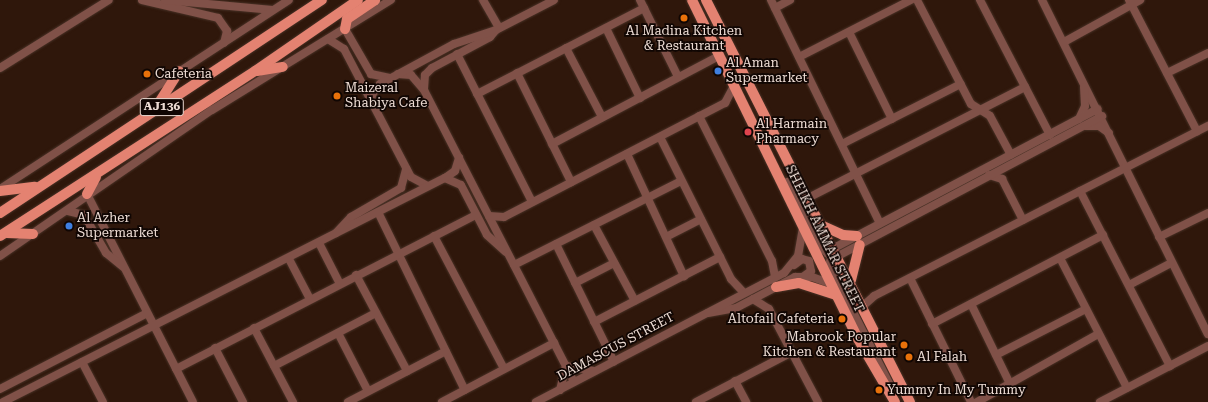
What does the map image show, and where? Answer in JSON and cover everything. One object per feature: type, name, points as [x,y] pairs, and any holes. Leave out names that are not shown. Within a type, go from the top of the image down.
[{"type":"main road","name":"AJ136","points":[[0,213],[322,0]]},
{"type":"main road","name":"AJ136","points":[[2,235],[108,165],[256,72],[358,0]]},
{"type":"main road","points":[[344,10],[368,0]]},
{"type":"main road","points":[[345,29],[347,19],[375,0]]},
{"type":"main road","name":"SHEIKH AMMAR STREET","points":[[692,0],[836,295],[896,402]]},
{"type":"main road","points":[[706,0],[823,226],[834,253],[851,280],[910,402]]},
{"type":"main road","points":[[256,72],[283,67]]},
{"type":"main road","points":[[150,115],[167,94],[179,71]]},
{"type":"main road","points":[[87,194],[89,184],[108,165]]},
{"type":"main road","points":[[0,190],[41,185]]},
{"type":"main road","points":[[823,226],[836,233],[858,240],[851,280]]},
{"type":"main road","points":[[2,235],[33,234]]},
{"type":"main road","points":[[773,285],[799,283],[836,295]]},
{"type":"street","points":[[0,68],[109,0]]},
{"type":"street","points":[[142,0],[218,18],[227,31],[224,43]]},
{"type":"street","points":[[165,0],[274,10]]},
{"type":"street","points":[[0,190],[289,0]]},
{"type":"street","points":[[0,256],[68,211],[87,194],[283,67],[391,0]]},
{"type":"street","points":[[483,0],[497,29]]},
{"type":"street","points":[[371,103],[376,87],[394,76],[454,44],[497,29],[554,0]]},
{"type":"street","points":[[640,0],[678,77]]},
{"type":"street","points":[[790,0],[773,4],[880,223]]},
{"type":"street","points":[[799,57],[911,0]]},
{"type":"street","points":[[917,0],[973,106],[990,116],[1011,155]]},
{"type":"street","points":[[980,0],[1050,135]]},
{"type":"street","points":[[1042,0],[1100,113],[1171,263],[1208,334]]},
{"type":"street","points":[[1064,42],[1130,2],[1140,0]]},
{"type":"street","points":[[1130,2],[1197,131]]},
{"type":"street","points":[[477,94],[644,8]]},
{"type":"street","points":[[606,28],[640,98]]},
{"type":"street","points":[[345,29],[370,74],[415,77],[424,90],[574,382]]},
{"type":"street","points":[[424,90],[428,71],[490,37],[497,29]]},
{"type":"street","points":[[849,32],[892,119]]},
{"type":"street","points":[[328,39],[344,49],[371,103],[406,168],[416,183],[428,186]]},
{"type":"street","points":[[566,48],[602,117]]},
{"type":"street","points":[[1167,73],[1208,53]]},
{"type":"street","points":[[457,54],[532,202]]},
{"type":"street","points":[[552,144],[719,56]]},
{"type":"street","points":[[517,73],[571,182]]},
{"type":"street","points":[[1080,123],[1085,101],[1084,82]]},
{"type":"street","points":[[842,144],[961,84]]},
{"type":"street","points":[[725,103],[734,86]]},
{"type":"street","points":[[808,198],[1025,87]]},
{"type":"street","points":[[496,230],[504,217],[725,103],[745,106]]},
{"type":"street","points":[[834,253],[1008,165],[1100,113]]},
{"type":"street","points":[[699,116],[775,269],[769,309]]},
{"type":"street","points":[[858,240],[880,223],[1050,135],[1080,123],[1099,126],[1110,134]]},
{"type":"street","points":[[863,306],[910,278],[1208,126]]},
{"type":"street","points":[[660,137],[733,283],[744,293]]},
{"type":"street","points":[[626,154],[684,276]]},
{"type":"street","points":[[3,402],[154,327],[445,178],[455,170],[459,158]]},
{"type":"street","points":[[1002,179],[1008,165]]},
{"type":"street","points":[[336,233],[351,217],[401,188],[406,168]]},
{"type":"street","points":[[775,168],[785,178],[820,246],[834,253]]},
{"type":"street","points":[[989,175],[1002,179],[1023,220]]},
{"type":"street","points":[[445,178],[461,185],[476,215],[492,240],[509,254]]},
{"type":"street","points":[[514,265],[681,181]]},
{"type":"street","points":[[1080,191],[1170,366]]},
{"type":"street","points":[[87,194],[193,402]]},
{"type":"street","points":[[68,211],[84,216],[106,253],[124,268]]},
{"type":"street","points":[[378,212],[465,390]]},
{"type":"street","points":[[1159,237],[1208,213]]},
{"type":"street","points":[[176,369],[356,275],[476,215]]},
{"type":"street","points":[[489,216],[504,217]]},
{"type":"street","points":[[666,237],[701,219]]},
{"type":"street","points":[[594,225],[635,301]]},
{"type":"street","points":[[791,267],[800,251],[803,229]]},
{"type":"street","points":[[932,324],[1103,235]]},
{"type":"street","points":[[434,236],[504,369]]},
{"type":"street","points":[[319,243],[340,284]]},
{"type":"street","points":[[556,244],[614,362]]},
{"type":"street","points":[[834,253],[832,270],[896,402]]},
{"type":"street","points":[[594,322],[720,257]]},
{"type":"street","points":[[1060,258],[1127,388]]},
{"type":"street","points":[[288,259],[310,299]]},
{"type":"street","name":"DAMASCUS STREET","points":[[536,402],[744,293],[773,285],[804,276],[811,271],[809,261],[802,259],[791,267],[773,285],[752,300],[731,310],[707,313]]},
{"type":"street","points":[[575,283],[614,263]]},
{"type":"street","points":[[1128,285],[1171,263]]},
{"type":"street","points":[[356,275],[407,371]]},
{"type":"street","points":[[804,276],[831,284]]},
{"type":"street","points":[[910,278],[971,402]]},
{"type":"street","points":[[752,300],[769,309],[818,402]]},
{"type":"street","points":[[971,304],[1011,386]]},
{"type":"street","points":[[996,355],[1086,309]]},
{"type":"street","points":[[0,389],[147,313]]},
{"type":"street","points":[[274,366],[376,313]]},
{"type":"street","points":[[128,323],[135,336]]},
{"type":"street","points":[[254,328],[293,402]]},
{"type":"street","points":[[338,333],[368,391]]},
{"type":"street","points":[[977,402],[1011,386],[1098,334]]},
{"type":"street","points":[[442,402],[554,343]]},
{"type":"street","points":[[1100,402],[1208,346]]},
{"type":"street","points":[[215,348],[243,402]]},
{"type":"street","points":[[348,402],[446,351]]},
{"type":"street","points":[[696,402],[792,352]]},
{"type":"street","points":[[82,362],[103,402]]},
{"type":"street","points":[[566,366],[596,371]]},
{"type":"street","points":[[560,390],[566,366]]},
{"type":"street","points":[[735,381],[746,402]]},
{"type":"place","name":"Al Madina Kitchen & Restaurant","points":[[684,18]]},
{"type":"place","name":"Al Aman Supermarket","points":[[718,71]]},
{"type":"place","name":"Cafeteria","points":[[147,74]]},
{"type":"place","name":"Maizeral Shabiya Cafe","points":[[337,96]]},
{"type":"place","name":"Al Harmain Pharmacy","points":[[748,132]]},
{"type":"place","name":"Al Azher Supermarket","points":[[69,226]]},
{"type":"place","name":"Altofail Cafeteria","points":[[842,319]]},
{"type":"place","name":"Mabrook Popular Kitchen & Restaurant","points":[[904,345]]},
{"type":"place","name":"Al Falah","points":[[909,357]]},
{"type":"place","name":"Yummy In My Tummy","points":[[879,390]]}]
